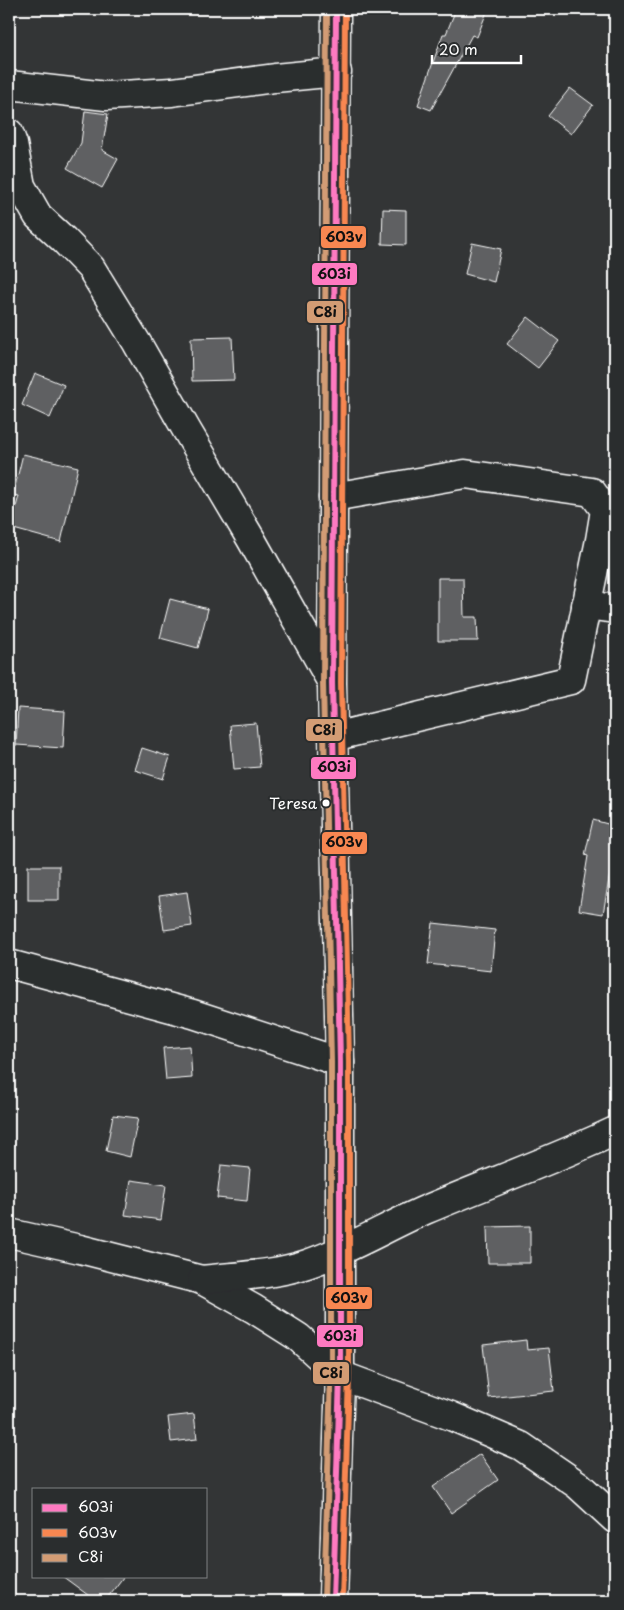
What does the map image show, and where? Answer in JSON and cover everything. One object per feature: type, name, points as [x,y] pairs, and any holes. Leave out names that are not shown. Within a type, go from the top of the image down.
[{"type":"street","points":[[333,1601],[340,1375],[340,1062],[332,683],[336,9]]},
{"type":"street","points":[[9,85],[106,96],[172,92],[274,78],[337,72]]},
{"type":"street","points":[[9,133],[21,186],[38,216],[91,268],[251,539],[332,683]]},
{"type":"street","points":[[333,497],[464,474],[592,492],[605,510],[571,680],[333,737]]},
{"type":"street","points":[[586,605],[615,609]]},
{"type":"street","points":[[9,964],[193,1014],[340,1062]]},
{"type":"street","points":[[202,1280],[284,1270],[308,1264],[424,1211],[570,1152],[615,1131]]},
{"type":"street","points":[[9,1233],[202,1280],[254,1309],[298,1337],[340,1375],[451,1416],[522,1446],[578,1485],[615,1519]]},
{"type":"building","points":[[456,9],[488,9],[477,37],[472,35],[431,110],[418,105],[443,34],[446,34]]},
{"type":"building","points":[[570,88],[593,105],[571,134],[548,116]]},
{"type":"building","points":[[85,111],[108,114],[102,150],[118,159],[102,188],[67,168],[81,143]]},
{"type":"building","points":[[383,209],[406,210],[406,245],[382,244]]},
{"type":"building","points":[[472,243],[501,249],[494,282],[465,274]]},
{"type":"building","points":[[528,317],[559,341],[538,368],[507,344]]},
{"type":"building","points":[[232,337],[234,380],[192,381],[191,338]]},
{"type":"building","points":[[35,373],[64,385],[50,418],[22,405]]},
{"type":"building","points":[[23,454],[78,467],[61,542],[10,528],[19,496],[13,495]]},
{"type":"building","points":[[438,578],[463,578],[464,617],[477,617],[478,641],[438,641]]},
{"type":"building","points":[[170,599],[208,609],[198,648],[160,638]]},
{"type":"building","points":[[18,708],[65,711],[63,748],[16,745]]},
{"type":"building","points":[[256,723],[260,767],[234,769],[230,725]]},
{"type":"building","points":[[142,748],[170,757],[163,779],[135,770]]},
{"type":"building","points":[[593,820],[615,826],[615,863],[612,862],[603,914],[579,910],[588,856],[585,855]]},
{"type":"building","points":[[28,866],[59,866],[59,900],[28,900]]},
{"type":"building","points":[[187,892],[192,926],[164,930],[159,896]]},
{"type":"building","points":[[433,923],[495,930],[491,971],[428,964]]},
{"type":"building","points":[[190,1046],[192,1078],[166,1080],[163,1048]]},
{"type":"building","points":[[113,1115],[138,1118],[130,1157],[106,1151]]},
{"type":"building","points":[[221,1165],[250,1168],[247,1201],[217,1198]]},
{"type":"building","points":[[131,1180],[166,1185],[161,1220],[125,1215]]},
{"type":"building","points":[[530,1226],[530,1263],[488,1263],[487,1227]]},
{"type":"building","points":[[526,1340],[527,1350],[549,1348],[554,1391],[489,1398],[483,1345]]},
{"type":"building","points":[[194,1414],[197,1439],[171,1442],[168,1417]]},
{"type":"building","points":[[480,1454],[498,1480],[451,1513],[433,1487]]},
{"type":"building","points":[[65,1578],[122,1578],[105,1601],[96,1601]]},
{"type":"transit line","name":"C8i","points":[[324,1601],[331,1375],[331,1062],[323,683],[327,9]]},
{"type":"transit line","name":"603i","points":[[333,1601],[340,1375],[340,1062],[332,683],[336,9]]},
{"type":"transit line","name":"603v","points":[[342,1601],[349,1375],[349,1062],[341,683],[345,9]]},
{"type":"place","name":"Teresa","points":[[326,803]]}]
